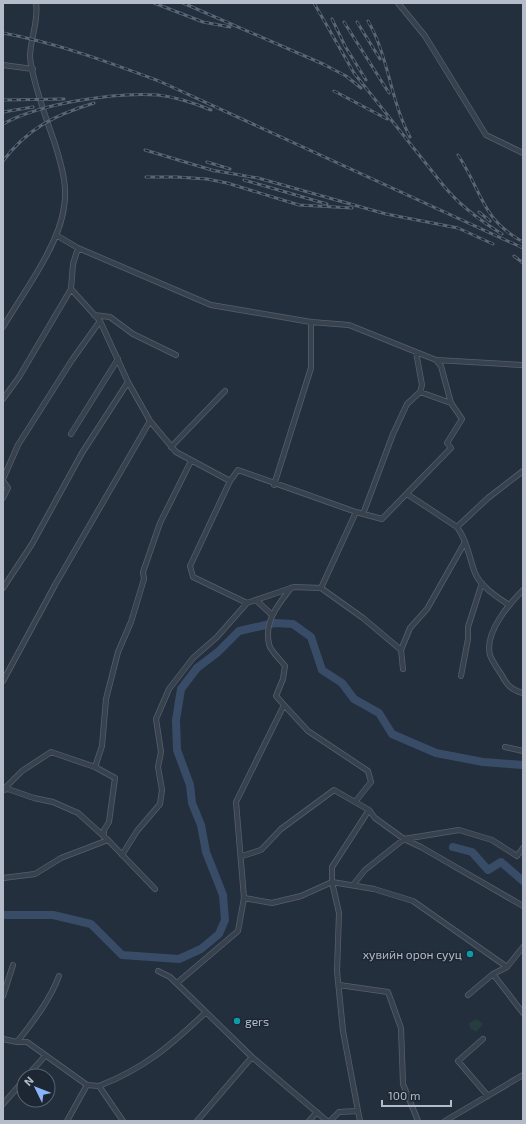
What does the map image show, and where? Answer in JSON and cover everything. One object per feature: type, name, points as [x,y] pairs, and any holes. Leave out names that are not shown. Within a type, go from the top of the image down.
[{"type":"street","points":[[3,328],[56,236],[65,206],[64,185],[60,162],[30,57],[36,16],[36,3]]},
{"type":"street","points":[[398,3],[425,36],[486,135],[523,153]]},
{"type":"street","points":[[3,65],[33,69]]},
{"type":"street","points":[[56,236],[78,248],[211,305],[311,322],[349,325],[436,360],[523,365]]},
{"type":"street","points":[[3,399],[20,377],[71,289],[73,264],[78,248]]},
{"type":"street","points":[[71,289],[100,321],[128,382],[150,421],[176,452],[230,481]]},
{"type":"street","points":[[94,315],[110,317],[133,334],[176,355]]},
{"type":"street","points":[[3,498],[8,488],[3,480],[18,445],[72,360],[100,321]]},
{"type":"street","points":[[274,485],[311,368],[311,322]]},
{"type":"street","points":[[363,514],[393,434],[407,404],[420,392],[422,385],[416,352]]},
{"type":"street","points":[[71,434],[118,359]]},
{"type":"street","points":[[247,603],[193,577],[190,566],[230,481],[238,470],[274,485],[382,519],[451,448],[447,443],[462,419],[452,403],[441,366],[436,360]]},
{"type":"street","points":[[3,588],[36,537],[82,453],[128,382]]},
{"type":"street","points":[[172,447],[225,391]]},
{"type":"street","points":[[420,392],[452,403]]},
{"type":"street","points":[[3,681],[55,585],[150,421]]},
{"type":"street","points":[[95,767],[102,746],[106,699],[118,652],[131,622],[144,579],[143,572],[160,523],[191,460]]},
{"type":"street","points":[[456,527],[488,498],[523,471]]},
{"type":"street","points":[[407,494],[456,527],[462,534],[475,574],[482,583],[509,605]]},
{"type":"street","points":[[321,588],[356,512]]},
{"type":"street","points":[[403,669],[401,650],[410,628],[426,609],[465,542]]},
{"type":"street","points":[[461,676],[468,639],[468,627],[482,583]]},
{"type":"street","points":[[122,855],[137,831],[160,804],[162,790],[158,767],[161,752],[156,719],[169,689],[193,658],[217,637],[247,603],[291,588],[321,588],[363,618],[401,650]]},
{"type":"street","points":[[291,588],[271,614],[269,645],[285,666],[283,678],[276,696],[308,731],[368,771],[371,782],[355,802]]},
{"type":"street","points":[[523,590],[509,605],[494,629],[489,645],[490,655],[505,681],[514,692],[523,693]]},
{"type":"street","points":[[256,600],[271,614]]},
{"type":"street","points":[[177,983],[238,931],[244,898],[242,856],[236,802],[284,705]]},
{"type":"street","points":[[505,747],[523,751]]},
{"type":"street","points":[[3,790],[22,771],[50,752],[95,767],[115,778],[109,822],[104,830],[106,839]]},
{"type":"street","points":[[3,790],[53,802],[78,813],[155,889]]},
{"type":"street","points":[[242,856],[261,850],[281,829],[334,790],[369,810],[375,818],[404,839],[421,847],[523,906]]},
{"type":"street","points":[[360,1121],[343,1031],[339,984],[339,913],[332,882],[332,867],[369,810]]},
{"type":"street","points":[[353,885],[364,870],[404,839],[459,830],[492,840],[517,856],[523,848]]},
{"type":"street","points":[[3,878],[35,874],[61,858],[106,839]]},
{"type":"street","points":[[244,898],[272,903],[301,896],[332,882],[374,889],[413,901],[507,967]]},
{"type":"street","points":[[468,995],[493,974],[507,967],[523,947]]},
{"type":"street","points":[[3,996],[12,965]]},
{"type":"street","points":[[158,972],[170,977],[177,983],[205,1013],[252,1057],[329,1121],[339,1112],[358,1111]]},
{"type":"street","points":[[493,974],[523,1013]]},
{"type":"street","points":[[17,1042],[32,1023],[55,987],[59,976]]},
{"type":"street","points":[[339,984],[388,992],[401,1028],[403,1084],[418,1121]]},
{"type":"street","points":[[3,1039],[17,1042],[27,1042],[87,1085],[99,1086],[120,1078],[155,1057],[205,1013]]},
{"type":"street","points":[[483,1039],[458,1061],[488,1096]]},
{"type":"street","points":[[35,1068],[45,1056]]},
{"type":"street","points":[[197,1121],[252,1057]]},
{"type":"street","points":[[445,1121],[523,1075]]},
{"type":"street","points":[[67,1121],[87,1085]]},
{"type":"street","points":[[99,1086],[123,1121]]},
{"type":"street","points":[[3,1104],[16,1089]]},
{"type":"street","points":[[309,1121],[318,1112]]},
{"type":"green space","points":[[477,1019],[483,1024],[476,1032],[470,1028],[469,1023]]},
{"type":"waterway","points":[[3,915],[53,915],[91,924],[122,955],[179,959],[201,949],[219,934],[225,920],[223,895],[206,852],[201,825],[192,803],[190,785],[177,750],[176,720],[181,689],[197,668],[218,652],[239,631],[275,623],[293,624],[311,637],[322,670],[342,683],[354,699],[379,713],[392,734],[436,753],[483,762],[523,765]]},
{"type":"waterway","points":[[453,847],[472,852],[488,870],[501,862],[523,881]]},
{"type":"railway","points":[[154,3],[203,22],[230,27]]},
{"type":"railway","points":[[183,3],[323,64],[346,76],[361,88]]},
{"type":"railway","points":[[314,3],[354,73],[443,185],[456,200],[470,212],[502,234]]},
{"type":"railway","points":[[332,19],[345,46],[366,80]]},
{"type":"railway","points":[[368,21],[381,49],[398,108],[410,137]]},
{"type":"railway","points":[[344,22],[389,93]]},
{"type":"railway","points":[[357,22],[380,59]]},
{"type":"railway","points":[[3,33],[63,48],[159,81],[523,248]]},
{"type":"railway","points":[[334,91],[387,119]]},
{"type":"railway","points":[[3,124],[37,110],[57,105],[79,100],[121,95],[165,96],[211,110]]},
{"type":"railway","points":[[3,100],[64,99]]},
{"type":"railway","points":[[3,161],[32,131],[67,112],[94,103]]},
{"type":"railway","points":[[3,112],[33,107]]},
{"type":"railway","points":[[145,150],[215,171]]},
{"type":"railway","points":[[458,155],[490,214],[498,224],[523,242]]},
{"type":"railway","points":[[207,162],[230,169]]},
{"type":"railway","points":[[211,170],[258,178],[386,214],[458,228],[493,244]]},
{"type":"railway","points":[[146,177],[207,179],[227,183],[299,205],[352,208]]},
{"type":"railway","points":[[244,180],[327,204]]},
{"type":"railway","points":[[479,212],[490,221]]},
{"type":"railway","points":[[514,256],[523,263]]},
{"type":"place","name":"хувийн орон сууц","points":[[470,954]]},
{"type":"place","name":"gers","points":[[237,1021]]}]
